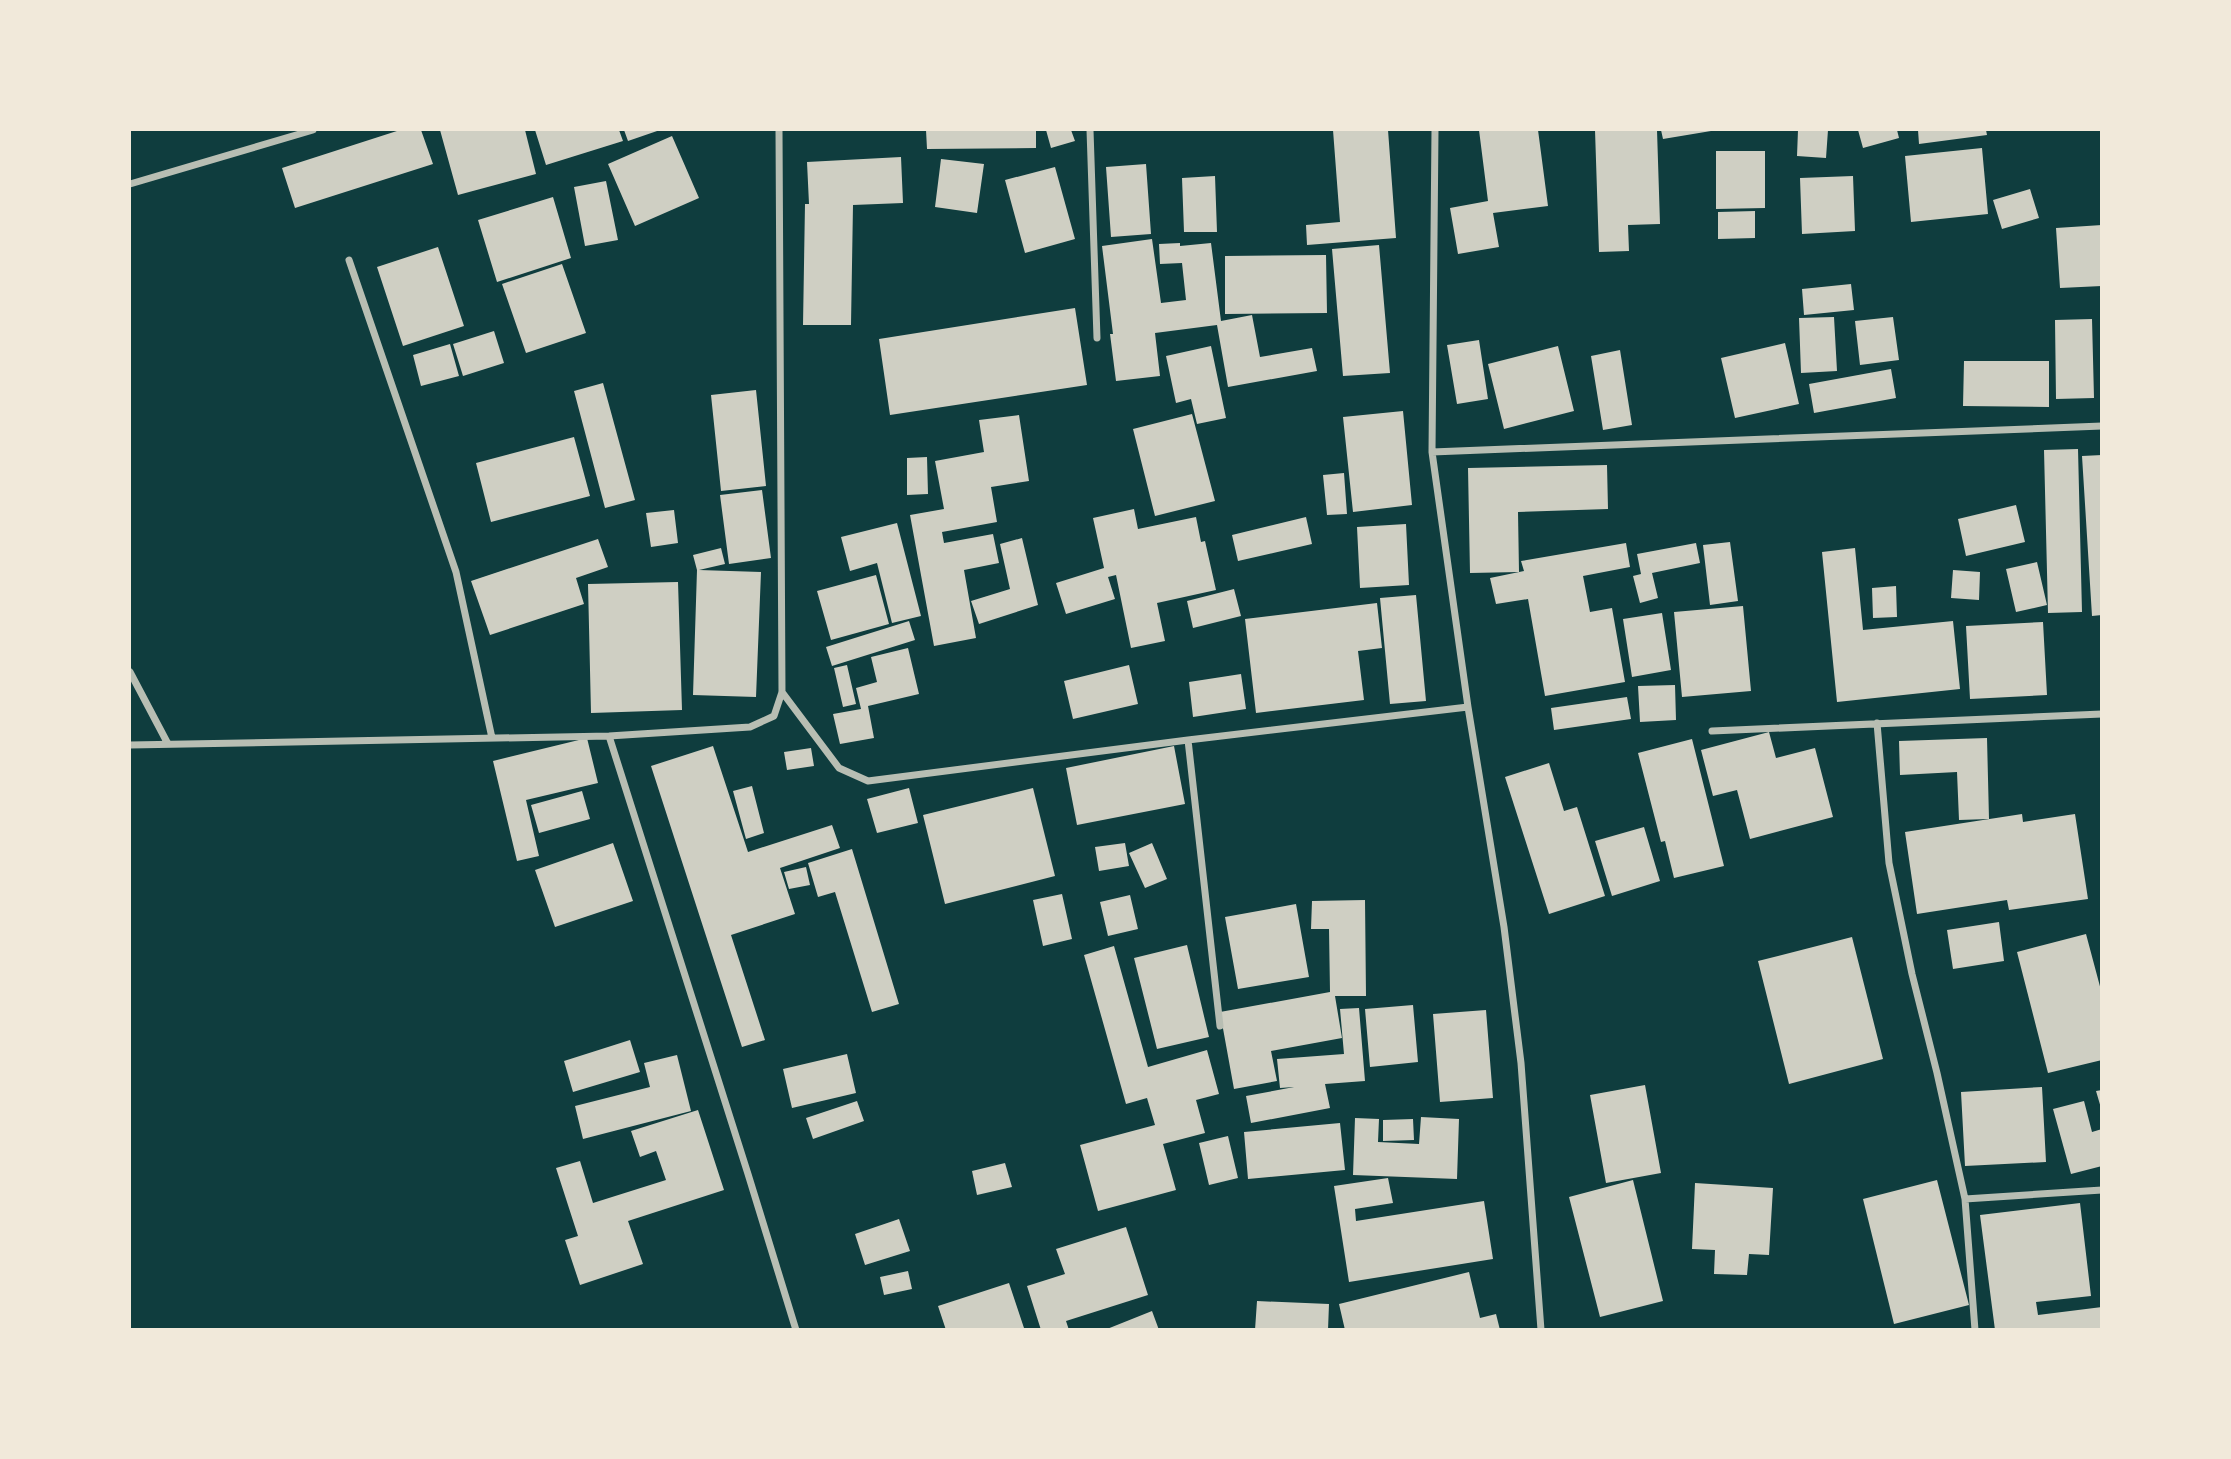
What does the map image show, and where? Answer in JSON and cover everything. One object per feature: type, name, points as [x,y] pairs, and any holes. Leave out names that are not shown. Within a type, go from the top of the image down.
[{"type":"street","points":[[130,184],[313,130]]},
{"type":"street","points":[[130,745],[609,736],[750,727],[774,716],[782,692],[779,130]]},
{"type":"street","points":[[1090,130],[1097,338]]},
{"type":"street","points":[[1435,130],[1432,452],[1468,707],[1504,926],[1519,1050],[1541,1329]]},
{"type":"street","points":[[349,260],[456,572],[492,738]]},
{"type":"street","points":[[1432,452],[2102,426]]},
{"type":"street","points":[[130,672],[168,744]]},
{"type":"street","points":[[782,692],[839,768],[868,781],[1468,707]]},
{"type":"street","points":[[1712,731],[2102,714]]},
{"type":"street","points":[[1877,723],[1889,863],[1965,1199],[1975,1329]]},
{"type":"street","points":[[609,736],[796,1329]]},
{"type":"street","points":[[1188,740],[1220,1026]]},
{"type":"street","points":[[1965,1199],[2102,1190]]},
{"type":"building","points":[[400,130],[421,130],[433,164],[295,208],[282,168]]},
{"type":"building","points":[[440,130],[525,130],[536,174],[458,195]]},
{"type":"building","points":[[535,130],[619,130],[623,141],[546,165]]},
{"type":"building","points":[[624,130],[660,130],[628,141]]},
{"type":"building","points":[[926,130],[1036,130],[1036,148],[927,149]]},
{"type":"building","points":[[1046,130],[1071,130],[1075,141],[1051,148]]},
{"type":"building","points":[[1333,130],[1388,130],[1396,238],[1307,245],[1306,225],[1340,222]]},
{"type":"building","points":[[1479,130],[1538,130],[1548,206],[1493,213],[1499,247],[1458,254],[1450,208],[1488,201]]},
{"type":"building","points":[[1595,130],[1657,130],[1660,224],[1628,225],[1629,251],[1599,252]]},
{"type":"building","points":[[1661,130],[1711,130],[1711,131],[1663,139]]},
{"type":"building","points":[[1798,130],[1828,130],[1826,158],[1797,156]]},
{"type":"building","points":[[1858,130],[1897,130],[1899,138],[1863,148]]},
{"type":"building","points":[[1918,130],[1986,130],[1987,135],[1919,144]]},
{"type":"building","points":[[672,136],[699,198],[635,226],[608,164]]},
{"type":"building","points":[[1982,148],[1988,214],[1911,222],[1905,156]]},
{"type":"building","points":[[1716,151],[1765,151],[1765,208],[1716,209]]},
{"type":"building","points":[[901,157],[903,203],[853,205],[851,325],[803,325],[805,204],[809,204],[807,162]]},
{"type":"building","points":[[941,159],[984,164],[977,213],[935,207]]},
{"type":"building","points":[[1146,164],[1151,234],[1111,237],[1106,167]]},
{"type":"building","points":[[1055,167],[1075,239],[1025,253],[1005,180]]},
{"type":"building","points":[[1215,176],[1217,232],[1184,232],[1182,178]]},
{"type":"building","points":[[1853,176],[1855,231],[1802,234],[1800,178]]},
{"type":"building","points":[[606,181],[618,240],[585,246],[574,187]]},
{"type":"building","points":[[2030,189],[2039,218],[2002,229],[1993,200]]},
{"type":"building","points":[[553,197],[571,258],[497,282],[478,220]]},
{"type":"building","points":[[1755,211],[1755,238],[1718,239],[1718,212]]},
{"type":"building","points":[[2102,225],[2102,286],[2060,288],[2056,228]]},
{"type":"building","points":[[1152,239],[1161,303],[1186,300],[1182,263],[1160,264],[1159,244],[1180,243],[1180,246],[1211,243],[1221,321],[1252,315],[1260,357],[1312,348],[1317,371],[1228,387],[1217,325],[1155,333],[1160,376],[1116,381],[1102,246]]},
{"type":"building","points":[[1379,245],[1390,373],[1343,376],[1332,249]]},
{"type":"building","points":[[438,247],[464,326],[403,346],[377,267]]},
{"type":"building","points":[[1326,255],[1327,313],[1225,314],[1225,256]]},
{"type":"building","points":[[562,264],[586,333],[526,353],[502,284]]},
{"type":"building","points":[[1851,284],[1854,310],[1804,315],[1802,289]]},
{"type":"building","points":[[1075,308],[1087,385],[890,415],[879,339]]},
{"type":"building","points":[[1834,317],[1837,371],[1801,373],[1799,318]]},
{"type":"building","points":[[1893,317],[1899,360],[1860,365],[1855,321]]},
{"type":"building","points":[[2092,319],[2094,398],[2056,399],[2055,320]]},
{"type":"building","points":[[494,331],[504,363],[463,376],[453,344]]},
{"type":"building","points":[[1479,340],[1488,399],[1457,404],[1447,345]]},
{"type":"building","points":[[1785,343],[1799,404],[1735,418],[1721,358]]},
{"type":"building","points":[[450,344],[459,376],[421,386],[413,355]]},
{"type":"building","points":[[1211,346],[1226,418],[1197,424],[1191,399],[1176,403],[1166,356]]},
{"type":"building","points":[[1558,346],[1574,411],[1504,429],[1488,364]]},
{"type":"building","points":[[1620,350],[1632,425],[1603,430],[1591,356]]},
{"type":"building","points":[[1964,361],[2049,361],[2049,407],[1963,406]]},
{"type":"building","points":[[1891,369],[1896,398],[1814,413],[1809,384]]},
{"type":"building","points":[[603,383],[635,500],[605,508],[574,391]]},
{"type":"building","points":[[756,390],[766,486],[721,491],[711,395]]},
{"type":"building","points":[[1403,411],[1412,505],[1353,512],[1343,417]]},
{"type":"building","points":[[1192,414],[1215,501],[1155,516],[1133,429]]},
{"type":"building","points":[[1019,415],[1029,481],[991,487],[997,522],[942,532],[944,543],[993,534],[999,563],[964,570],[976,638],[934,646],[910,515],[944,509],[935,461],[984,452],[979,420]]},
{"type":"building","points":[[574,437],[590,496],[491,522],[476,463]]},
{"type":"building","points":[[2078,449],[2082,612],[2048,613],[2044,450]]},
{"type":"building","points":[[2102,455],[2102,615],[2092,616],[2082,456]]},
{"type":"building","points":[[927,457],[928,494],[907,495],[907,458]]},
{"type":"building","points":[[1607,465],[1608,509],[1518,512],[1519,572],[1470,573],[1468,468]]},
{"type":"building","points":[[1344,473],[1347,514],[1327,515],[1323,475]]},
{"type":"building","points":[[762,490],[771,558],[729,564],[720,495]]},
{"type":"building","points":[[2016,505],[2025,542],[1966,556],[1958,519]]},
{"type":"building","points":[[1134,509],[1138,529],[1196,517],[1201,542],[1205,541],[1216,590],[1157,603],[1165,641],[1131,648],[1116,575],[1108,577],[1115,599],[1066,614],[1056,583],[1104,568],[1093,518]]},
{"type":"building","points":[[674,510],[678,543],[651,547],[646,513]]},
{"type":"building","points":[[1306,517],[1312,544],[1238,561],[1232,535]]},
{"type":"building","points":[[897,523],[921,616],[892,623],[877,563],[850,571],[841,537]]},
{"type":"building","points":[[1406,524],[1409,585],[1360,588],[1357,527]]},
{"type":"building","points":[[1022,538],[1038,605],[979,624],[971,601],[1010,589],[1000,544]]},
{"type":"building","points":[[598,539],[608,567],[576,578],[584,604],[490,635],[471,581]]},
{"type":"building","points":[[1730,542],[1738,601],[1710,605],[1703,545]]},
{"type":"building","points":[[1626,543],[1630,567],[1583,576],[1590,612],[1612,608],[1625,682],[1545,696],[1528,599],[1496,604],[1490,578],[1524,571],[1521,561]]},
{"type":"building","points":[[1696,543],[1700,563],[1652,573],[1658,598],[1640,603],[1633,576],[1641,574],[1637,554]]},
{"type":"building","points":[[721,548],[725,564],[699,570],[761,572],[756,697],[693,695],[697,570],[693,555]]},
{"type":"building","points":[[1855,548],[1863,630],[1953,621],[1960,689],[1837,702],[1822,552]]},
{"type":"building","points":[[2037,562],[2047,605],[2016,612],[2006,569]]},
{"type":"building","points":[[1953,570],[1980,572],[1979,600],[1951,598]]},
{"type":"building","points":[[876,575],[889,624],[831,640],[817,591]]},
{"type":"building","points":[[678,582],[682,710],[591,713],[588,584]]},
{"type":"building","points":[[1896,586],[1897,617],[1873,618],[1872,588]]},
{"type":"building","points":[[1234,589],[1241,616],[1193,628],[1187,601]]},
{"type":"building","points":[[1416,595],[1426,701],[1390,704],[1380,598]]},
{"type":"building","points":[[1377,603],[1382,648],[1358,651],[1364,700],[1256,713],[1245,619]]},
{"type":"building","points":[[1743,606],[1751,691],[1682,697],[1674,612]]},
{"type":"building","points":[[1662,613],[1671,670],[1632,677],[1623,619]]},
{"type":"building","points":[[909,621],[915,640],[832,666],[826,647]]},
{"type":"building","points":[[2043,622],[2047,695],[1970,699],[1966,626]]},
{"type":"building","points":[[908,648],[919,694],[868,706],[874,738],[840,744],[833,714],[861,709],[856,688],[877,682],[871,657]]},
{"type":"building","points":[[847,665],[856,704],[843,707],[834,668]]},
{"type":"building","points":[[1129,665],[1138,704],[1073,719],[1064,681]]},
{"type":"building","points":[[1241,674],[1246,709],[1193,717],[1189,682]]},
{"type":"building","points":[[1675,685],[1676,720],[1640,722],[1638,686]]},
{"type":"building","points":[[1627,697],[1631,719],[1554,730],[1551,708]]},
{"type":"building","points":[[1769,732],[1776,758],[1815,748],[1833,817],[1750,839],[1737,790],[1713,796],[1701,750]]},
{"type":"building","points":[[587,738],[598,783],[526,800],[539,856],[517,861],[493,761]]},
{"type":"building","points":[[1987,738],[1989,819],[1959,820],[1957,772],[1900,775],[1899,741]]},
{"type":"building","points":[[1692,739],[1724,866],[1674,878],[1665,841],[1661,842],[1638,753]]},
{"type":"building","points":[[713,746],[748,852],[832,825],[840,848],[780,868],[795,914],[731,935],[765,1040],[742,1047],[651,766]]},
{"type":"building","points":[[1174,746],[1185,804],[1077,825],[1066,768]]},
{"type":"building","points":[[811,748],[814,766],[787,770],[784,752]]},
{"type":"building","points":[[1549,763],[1564,811],[1577,807],[1605,896],[1549,914],[1505,777]]},
{"type":"building","points":[[752,786],[764,833],[746,839],[733,791]]},
{"type":"building","points":[[909,788],[918,823],[877,833],[867,799]]},
{"type":"building","points":[[1033,788],[1055,876],[945,904],[923,815]]},
{"type":"building","points":[[582,791],[590,819],[539,833],[531,805]]},
{"type":"building","points":[[2022,814],[2023,822],[2075,814],[2088,899],[2009,910],[2007,900],[1917,914],[1905,832]]},
{"type":"building","points":[[1644,827],[1660,881],[1612,896],[1595,841]]},
{"type":"building","points":[[613,843],[633,901],[555,927],[535,870]]},
{"type":"building","points":[[1125,843],[1129,866],[1099,871],[1095,847]]},
{"type":"building","points":[[1152,843],[1167,879],[1145,888],[1129,853]]},
{"type":"building","points":[[852,849],[899,1004],[872,1012],[835,892],[818,897],[808,863]]},
{"type":"building","points":[[806,867],[810,885],[789,889],[784,872]]},
{"type":"building","points":[[1062,894],[1072,939],[1043,946],[1033,900]]},
{"type":"building","points":[[1130,895],[1138,929],[1108,936],[1100,902]]},
{"type":"building","points":[[1365,900],[1366,996],[1335,996],[1342,1038],[1271,1051],[1277,1081],[1234,1089],[1220,1012],[1330,992],[1329,929],[1311,929],[1312,901]]},
{"type":"building","points":[[1296,904],[1309,977],[1238,989],[1225,917]]},
{"type":"building","points":[[1999,922],[2004,961],[1953,969],[1947,930]]},
{"type":"building","points":[[2086,934],[2102,994],[2102,1060],[2048,1073],[2017,952]]},
{"type":"building","points":[[1852,937],[1883,1059],[1789,1084],[1758,961]]},
{"type":"building","points":[[1187,945],[1209,1037],[1157,1049],[1134,958]]},
{"type":"building","points":[[1114,946],[1148,1067],[1207,1050],[1219,1094],[1196,1100],[1205,1133],[1163,1144],[1176,1190],[1098,1211],[1080,1145],[1155,1125],[1147,1098],[1126,1104],[1084,955]]},
{"type":"building","points":[[1413,1005],[1418,1062],[1370,1067],[1365,1009]]},
{"type":"building","points":[[1359,1008],[1365,1081],[1325,1084],[1330,1108],[1251,1123],[1246,1096],[1294,1087],[1280,1088],[1277,1059],[1344,1054],[1340,1009]]},
{"type":"building","points":[[1486,1010],[1493,1098],[1440,1102],[1433,1014]]},
{"type":"building","points":[[630,1040],[640,1072],[573,1092],[564,1061]]},
{"type":"building","points":[[847,1054],[856,1093],[792,1108],[783,1069]]},
{"type":"building","points":[[677,1055],[691,1111],[583,1139],[575,1106],[650,1087],[644,1063]]},
{"type":"building","points":[[1645,1085],[1661,1173],[1606,1183],[1590,1095]]},
{"type":"building","points":[[2042,1087],[2046,1162],[1965,1166],[1961,1092]]},
{"type":"building","points":[[2102,1090],[2102,1108],[2101,1108],[2096,1091]]},
{"type":"building","points":[[857,1101],[864,1121],[813,1139],[806,1118]]},
{"type":"building","points":[[2084,1101],[2092,1132],[2102,1129],[2102,1166],[2071,1174],[2053,1109]]},
{"type":"building","points":[[698,1110],[724,1190],[628,1221],[643,1264],[580,1285],[565,1240],[578,1236],[556,1168],[580,1161],[593,1203],[666,1180],[656,1151],[640,1157],[631,1131]]},
{"type":"building","points":[[1421,1117],[1459,1119],[1457,1179],[1353,1175],[1355,1118],[1379,1119],[1378,1142],[1419,1144]]},
{"type":"building","points":[[1413,1119],[1414,1140],[1383,1141],[1383,1120]]},
{"type":"building","points":[[1340,1123],[1345,1170],[1248,1179],[1244,1132]]},
{"type":"building","points":[[1228,1136],[1238,1178],[1209,1185],[1199,1143]]},
{"type":"building","points":[[1005,1163],[1012,1187],[977,1195],[972,1171]]},
{"type":"building","points":[[1388,1178],[1393,1203],[1355,1209],[1356,1221],[1484,1201],[1493,1259],[1349,1282],[1334,1186]]},
{"type":"building","points":[[1633,1180],[1663,1301],[1600,1317],[1569,1197]]},
{"type":"building","points":[[1937,1180],[1969,1305],[1894,1324],[1863,1199]]},
{"type":"building","points":[[1695,1183],[1773,1188],[1769,1255],[1749,1254],[1747,1275],[1714,1274],[1715,1250],[1692,1249]]},
{"type":"building","points":[[2080,1203],[2091,1296],[2036,1302],[2038,1315],[2102,1307],[2102,1330],[1995,1330],[1980,1215]]},
{"type":"building","points":[[899,1219],[910,1251],[865,1265],[855,1234]]},
{"type":"building","points":[[1126,1227],[1148,1295],[1066,1321],[1069,1330],[1041,1330],[1027,1286],[1065,1274],[1056,1249]]},
{"type":"building","points":[[908,1271],[912,1289],[884,1295],[880,1277]]},
{"type":"building","points":[[1469,1272],[1480,1318],[1496,1314],[1500,1330],[1345,1330],[1339,1304]]},
{"type":"building","points":[[1009,1283],[1024,1328],[946,1330],[938,1306]]},
{"type":"building","points":[[1257,1301],[1329,1304],[1328,1330],[1255,1330]]},
{"type":"building","points":[[1152,1311],[1159,1330],[1107,1330],[1107,1329]]}]
